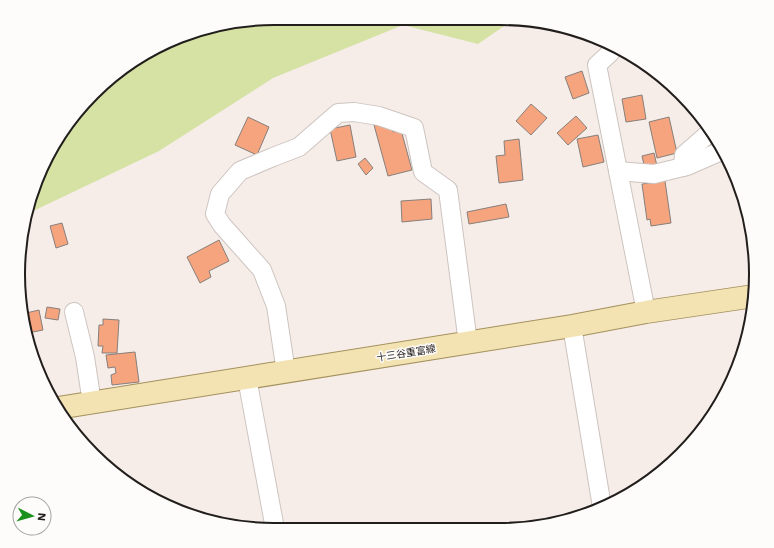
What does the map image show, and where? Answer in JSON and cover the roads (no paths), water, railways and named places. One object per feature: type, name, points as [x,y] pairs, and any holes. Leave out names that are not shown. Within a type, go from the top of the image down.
[{"type":"main road","name":"十三谷重富線","points":[[64,407],[468,343],[646,312],[748,297]]},
{"type":"street","points":[[611,51],[597,64],[646,312]]},
{"type":"street","points":[[286,372],[276,306],[262,270],[222,225],[215,214],[220,194],[240,171],[299,147],[338,113],[354,112],[379,116],[414,128],[423,172],[448,190],[468,343]]},
{"type":"street","points":[[684,167],[684,155],[707,135]]},
{"type":"street","points":[[618,171],[654,174],[684,167],[718,153]]},
{"type":"street","points":[[74,312],[85,357],[92,403]]},
{"type":"street","points":[[572,326],[601,501]]},
{"type":"street","points":[[247,378],[274,523]]}]
